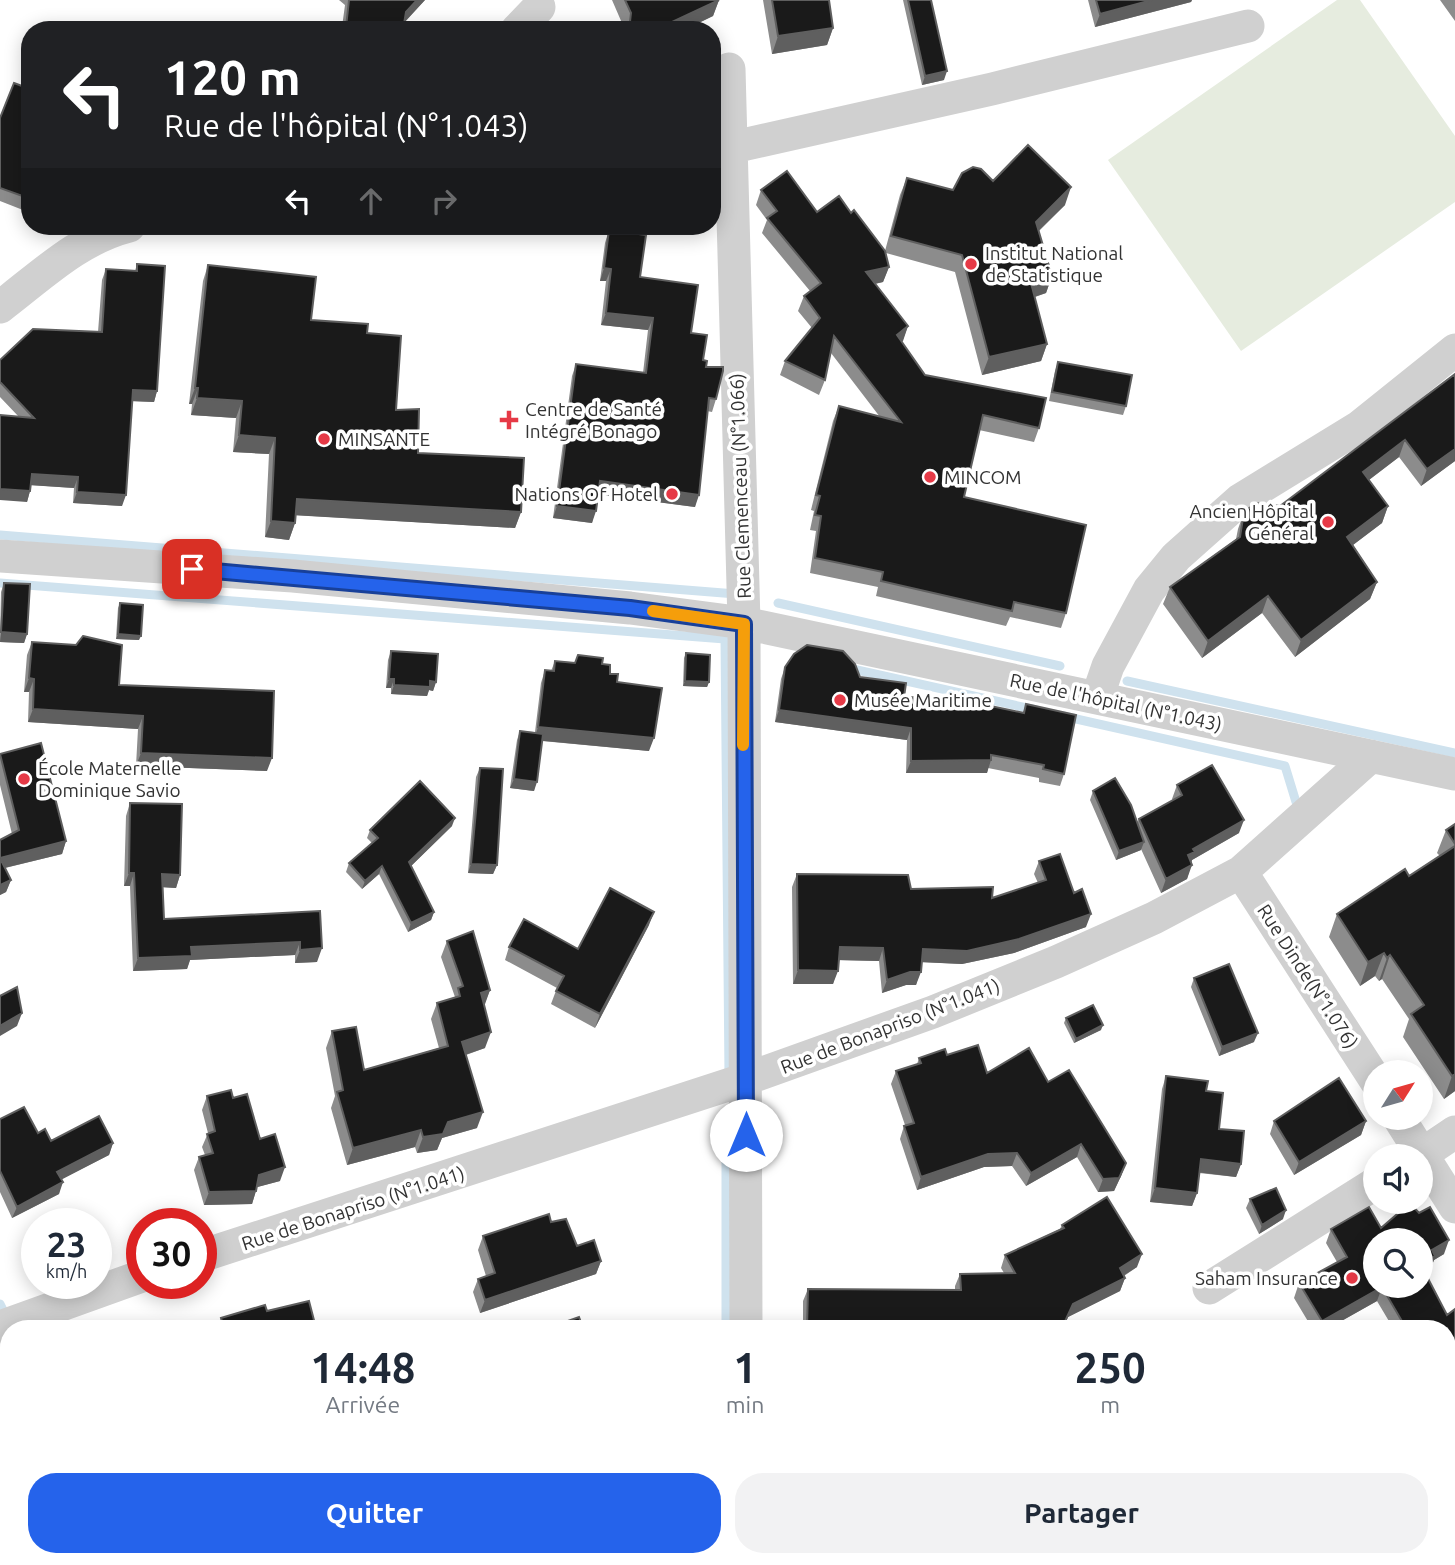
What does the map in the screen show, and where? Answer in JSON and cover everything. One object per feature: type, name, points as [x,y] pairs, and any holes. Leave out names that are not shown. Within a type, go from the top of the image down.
[{"type":"street","points":[[729,148],[992,89],[1248,26]]},
{"type":"street","name":"Rue Clemenceau (N°1.066)","points":[[729,69],[729,148],[744,624],[746,1320]]},
{"type":"street","points":[[0,307],[68,253],[103,235]]},
{"type":"street","points":[[1097,698],[1108,666],[1149,590],[1176,557],[1240,500],[1349,433],[1455,350]]},
{"type":"street","name":"Rue de l'hôpital (N°1.043)","points":[[0,556],[192,569],[617,606],[744,624],[1455,774]]},
{"type":"street","name":"Rue de Bonapriso (N°1.041)","points":[[217,1251],[746,1079],[933,1012],[1056,962],[1154,918],[1241,872],[1371,756]]},
{"type":"street","name":"Rue Dinde(N°1.076)","points":[[1241,872],[1363,1061]]},
{"type":"street","points":[[1433,1146],[1455,1132]]},
{"type":"street","points":[[1433,1175],[1455,1208]]},
{"type":"street","points":[[1209,1288],[1363,1191]]},
{"type":"street","points":[[19,1320],[126,1282]]},
{"type":"shaded area","points":[[1337,0],[1360,0],[1455,136],[1455,202],[1241,351],[1108,160]]},
{"type":"building","points":[[349,0],[417,0],[406,12],[404,21],[347,21]]},
{"type":"building","points":[[625,0],[719,0],[674,21],[630,21],[631,13]]},
{"type":"building","points":[[772,0],[829,0],[833,28],[778,36]]},
{"type":"building","points":[[908,0],[931,0],[947,71],[925,76]]},
{"type":"building","points":[[1096,0],[1152,0],[1100,14]]},
{"type":"building","points":[[14,83],[21,86],[21,196],[0,188],[0,118]]},
{"type":"building","name":"Institut National de Statistique","points":[[1028,145],[1071,187],[1036,222],[1052,276],[1031,283],[1047,344],[989,357],[962,255],[891,236],[907,178],[953,190],[962,173],[973,167],[981,169],[993,181]]},
{"type":"building","points":[[787,171],[817,212],[839,196],[851,213],[854,210],[885,251],[889,267],[866,272],[908,326],[897,335],[925,375],[1046,398],[1039,428],[983,415],[964,497],[1086,525],[1066,613],[1014,602],[1012,611],[881,581],[883,572],[815,558],[821,516],[815,515],[820,496],[816,495],[839,406],[901,422],[834,336],[825,380],[785,361],[820,318],[804,296],[821,283],[767,218],[777,211],[761,190]]},
{"type":"building","points":[[608,235],[646,235],[640,277],[698,285],[691,333],[707,335],[703,360],[707,361],[706,367],[723,367],[716,399],[709,398],[699,495],[600,481],[596,511],[557,506],[576,364],[646,373],[653,318],[606,313],[611,269],[604,268]]},
{"type":"building","points":[[137,264],[165,266],[157,391],[133,390],[126,495],[77,492],[78,477],[32,474],[30,491],[0,489],[0,415],[34,418],[0,382],[0,360],[33,329],[102,332],[106,269],[137,271]]},
{"type":"building","points":[[208,265],[316,277],[311,320],[368,324],[367,333],[401,336],[396,410],[419,409],[418,453],[524,458],[521,512],[297,499],[295,523],[271,521],[275,438],[239,435],[242,401],[197,398],[198,388],[195,388]]},
{"type":"building","points":[[1058,362],[1132,375],[1126,406],[1052,392]]},
{"type":"building","name":"Ancien Hôpital Général","points":[[1455,374],[1455,449],[1427,469],[1405,440],[1363,472],[1388,506],[1347,537],[1377,582],[1301,640],[1268,596],[1208,641],[1170,587],[1240,537],[1244,512],[1256,503],[1280,506]]},
{"type":"building","points":[[4,583],[30,584],[27,634],[1,632]]},
{"type":"building","points":[[120,603],[143,605],[141,636],[118,634]]},
{"type":"building","points":[[83,636],[122,645],[119,685],[274,691],[272,758],[141,753],[143,716],[33,709],[34,679],[29,678],[32,642],[76,645]]},
{"type":"building","points":[[807,645],[843,651],[855,664],[860,677],[906,683],[904,697],[981,699],[981,704],[1024,713],[1026,704],[1076,715],[1064,774],[1043,769],[1044,765],[991,755],[991,760],[911,761],[911,728],[779,710],[785,667],[794,654]]},
{"type":"building","points":[[391,651],[438,654],[436,682],[430,681],[430,687],[394,685],[394,679],[389,679]]},
{"type":"building","points":[[686,653],[710,655],[709,682],[685,681]]},
{"type":"building","points":[[578,655],[603,658],[602,664],[610,665],[610,674],[618,674],[617,682],[662,688],[654,738],[538,727],[545,670],[554,671],[555,661],[575,663]]},
{"type":"building","points":[[520,731],[543,734],[537,782],[514,779]]},
{"type":"building","points":[[41,743],[66,841],[0,858],[0,840],[19,830],[0,754]]},
{"type":"building","points":[[1212,765],[1244,820],[1193,849],[1195,852],[1188,855],[1192,865],[1166,879],[1139,819],[1182,795],[1177,785]]},
{"type":"building","points":[[480,768],[503,769],[497,865],[471,864]]},
{"type":"building","points":[[1115,778],[1131,805],[1144,842],[1119,851],[1093,791]]},
{"type":"building","points":[[420,781],[455,818],[409,862],[434,912],[411,923],[382,866],[365,881],[349,863],[378,838],[370,830]]},
{"type":"building","points":[[130,803],[182,804],[180,875],[162,874],[164,919],[320,911],[322,948],[300,950],[300,942],[191,947],[192,956],[138,958],[134,873],[129,873]]},
{"type":"building","points":[[1455,824],[1455,844],[1446,830]]},
{"type":"building","points":[[1455,846],[1455,1074],[1452,1076],[1411,1014],[1424,1005],[1390,955],[1387,958],[1384,953],[1368,962],[1337,914],[1405,869],[1409,876]]},
{"type":"building","points":[[1060,854],[1074,893],[1082,889],[1091,914],[1019,939],[967,951],[923,949],[921,972],[910,972],[887,980],[883,948],[840,947],[838,971],[798,970],[797,874],[908,875],[911,889],[993,887],[992,898],[1046,880],[1039,861]]},
{"type":"building","points":[[0,858],[11,880],[0,885]]},
{"type":"building","points":[[610,888],[654,912],[600,1014],[556,991],[564,976],[509,947],[524,919],[578,949]]},
{"type":"building","points":[[473,931],[490,990],[481,993],[491,1032],[462,1042],[483,1112],[448,1122],[443,1134],[423,1137],[421,1130],[353,1148],[337,1092],[343,1090],[332,1031],[356,1027],[364,1070],[448,1046],[437,1003],[460,996],[458,988],[463,986],[447,941]]},
{"type":"building","points":[[1229,964],[1258,1033],[1222,1047],[1194,978]]},
{"type":"building","points":[[17,987],[22,1013],[0,1026],[0,996]]},
{"type":"building","points":[[1093,1005],[1103,1025],[1076,1039],[1066,1018]]},
{"type":"building","points":[[978,1045],[987,1073],[1029,1048],[1048,1082],[1069,1070],[1126,1163],[1119,1178],[1103,1179],[1081,1144],[1031,1173],[1017,1153],[988,1154],[921,1177],[904,1126],[914,1123],[896,1071],[921,1063],[919,1058],[945,1049],[947,1055]]},
{"type":"building","points":[[1166,1076],[1208,1081],[1206,1091],[1223,1093],[1219,1129],[1244,1131],[1241,1164],[1201,1159],[1197,1193],[1155,1188]]},
{"type":"building","points":[[1339,1078],[1363,1116],[1363,1123],[1299,1162],[1274,1121]]},
{"type":"building","points":[[231,1090],[233,1098],[247,1094],[260,1139],[275,1134],[285,1167],[259,1175],[256,1191],[209,1192],[199,1157],[213,1153],[207,1134],[215,1131],[207,1096]]},
{"type":"building","points":[[24,1107],[38,1133],[45,1129],[51,1141],[99,1116],[113,1143],[57,1172],[63,1182],[17,1207],[0,1171],[0,1119]]},
{"type":"building","points":[[1276,1188],[1286,1210],[1262,1225],[1250,1199]]},
{"type":"building","points":[[1107,1197],[1142,1254],[1120,1268],[1125,1278],[1073,1304],[1066,1320],[807,1320],[808,1289],[961,1290],[960,1274],[1015,1273],[1005,1255],[1064,1228],[1062,1225]]},
{"type":"building","points":[[1363,1210],[1363,1214],[1373,1214],[1381,1228],[1363,1228],[1363,1298],[1321,1320],[1299,1283],[1347,1257],[1331,1229]]},
{"type":"building","points":[[1433,1212],[1449,1240],[1433,1249],[1433,1228],[1381,1228],[1397,1214]]},
{"type":"building","points":[[549,1214],[551,1222],[566,1219],[577,1246],[594,1240],[601,1261],[485,1300],[478,1279],[495,1273],[483,1236]]},
{"type":"building","points":[[1433,1288],[1447,1315],[1455,1309],[1455,1320],[1401,1320],[1388,1298],[1433,1298]]},
{"type":"building","points":[[309,1301],[314,1320],[221,1318],[265,1305],[267,1311]]},
{"type":"waterway","points":[[0,535],[736,594]]},
{"type":"waterway","points":[[0,583],[725,639],[729,1076]]},
{"type":"waterway","points":[[778,603],[1060,666]]},
{"type":"waterway","points":[[848,668],[1036,710]]},
{"type":"waterway","points":[[1127,681],[1455,753]]},
{"type":"waterway","points":[[1063,716],[1285,766],[1296,802]]},
{"type":"waterway","points":[[726,1123],[726,1320]]},
{"type":"waterway","points":[[0,1304],[6,1316]]},
{"type":"slow traffic","points":[[653,611],[744,624],[743,745]]},
{"type":"place","name":"Institut National de Statistique","points":[[971,264]]},
{"type":"place","name":"Centre de Santé Intégré Bonago","points":[[509,420]]},
{"type":"place","name":"MINSANTE","points":[[324,439]]},
{"type":"place","name":"MINCOM","points":[[930,477]]},
{"type":"place","name":"Nations Of Hotel","points":[[672,494]]},
{"type":"place","name":"Ancien Hôpital Général","points":[[1328,522]]},
{"type":"place","name":"Musée Maritime","points":[[840,700]]},
{"type":"place","name":"École Maternelle Dominique Savio","points":[[24,779]]},
{"type":"place","name":"Saham Insurance","points":[[1352,1278]]},
{"type":"route","points":[[192,569],[630,608],[744,624],[746,1135]]}]
